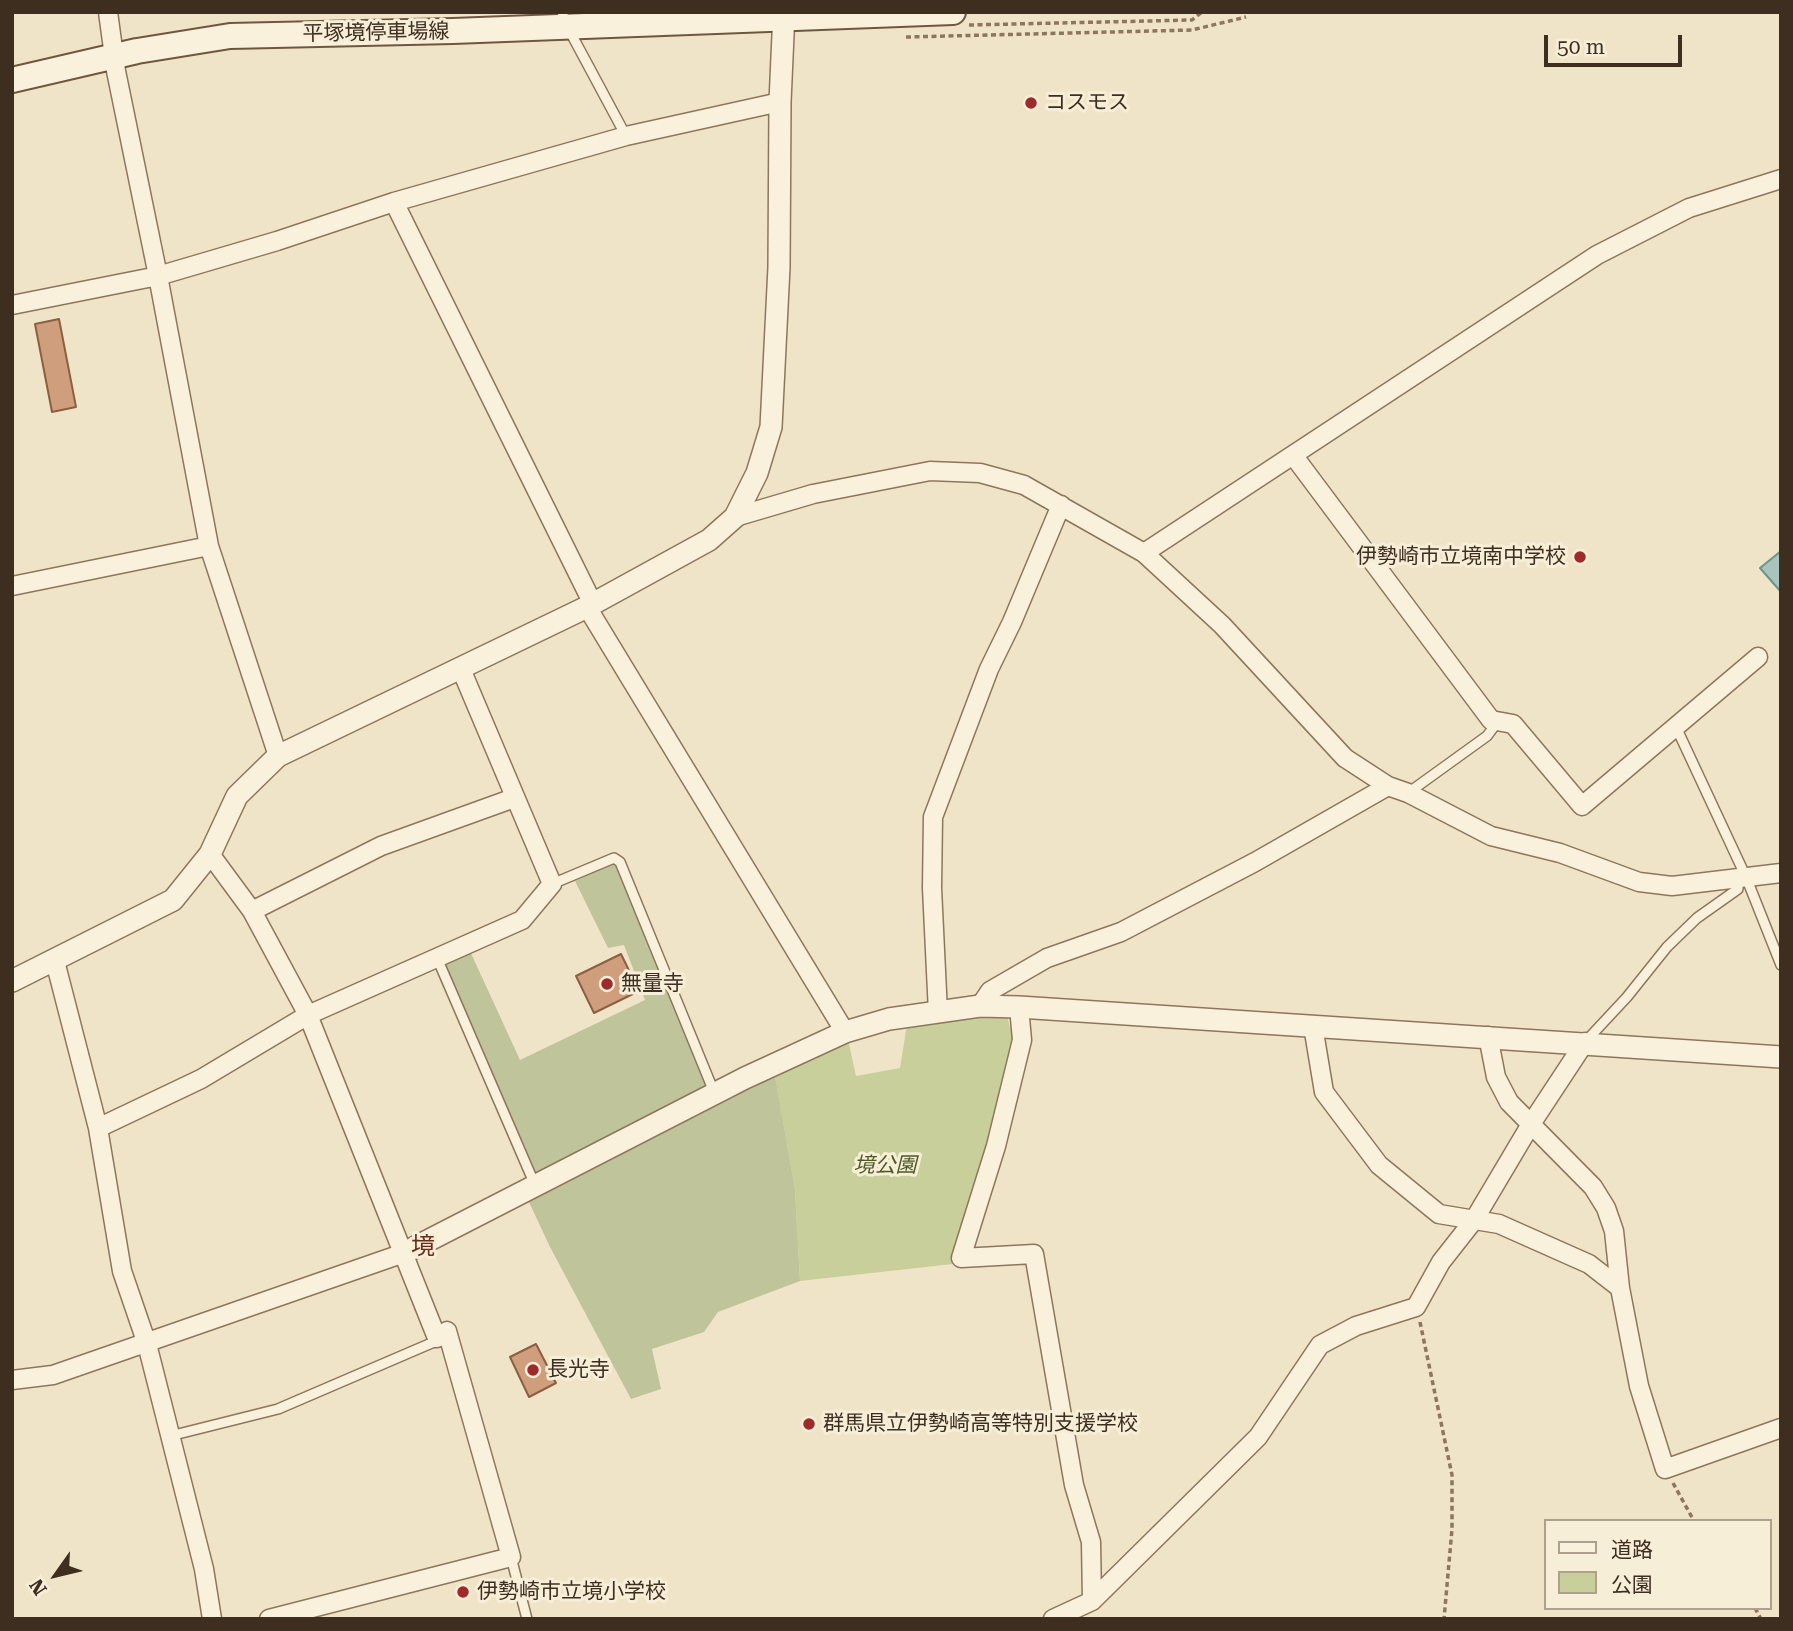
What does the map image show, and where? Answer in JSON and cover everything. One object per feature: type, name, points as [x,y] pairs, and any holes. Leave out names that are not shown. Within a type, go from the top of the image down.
[{"type":"main road","name":"平塚境停車場線","points":[[12,80],[114,56],[230,36],[565,19],[953,12]]},
{"type":"street","points":[[108,12],[114,56],[209,546],[278,757]]},
{"type":"street","points":[[12,981],[173,900],[210,854],[237,796],[278,757],[590,605],[709,540],[735,517],[757,473],[771,427],[779,267],[780,102],[784,15]]},
{"type":"street","points":[[12,305],[158,276],[278,241],[394,202],[626,136],[780,102]]},
{"type":"street","points":[[1144,553],[1597,254],[1689,208],[1781,179]]},
{"type":"street","points":[[394,202],[590,605],[845,1032]]},
{"type":"street","points":[[1293,454],[1491,720],[1513,724],[1582,806],[1758,657]]},
{"type":"street","points":[[735,517],[813,494],[930,471],[980,473],[1024,485],[1144,553],[1222,625],[1345,758],[1388,786],[1408,793],[1491,835],[1560,853],[1639,881],[1672,886],[1781,873]]},
{"type":"street","points":[[938,1013],[932,888],[933,817],[989,669],[1060,505]]},
{"type":"street","points":[[12,586],[209,546]]},
{"type":"street","points":[[98,1128],[201,1079],[308,1015],[522,920],[552,884],[461,669]]},
{"type":"street","points":[[980,1006],[990,991],[1047,958],[1121,932],[1255,862],[1388,786]]},
{"type":"street","points":[[253,911],[381,846],[514,798]]},
{"type":"street","points":[[210,854],[253,911],[308,1015],[437,1338],[447,1331],[511,1557],[268,1619]]},
{"type":"street","points":[[55,961],[98,1128],[122,1271],[147,1344],[204,1569],[212,1619]]},
{"type":"street","points":[[12,1380],[53,1376],[404,1253],[714,1094],[845,1032],[889,1019],[980,1006],[1019,1007],[1585,1042],[1781,1057]]},
{"type":"street","points":[[1019,1007],[1022,1040],[996,1146],[961,1258],[1034,1254],[1074,1485],[1091,1542],[1092,1601]]},
{"type":"street","points":[[1312,1026],[1324,1092],[1379,1165],[1440,1214],[1499,1224],[1589,1265],[1620,1288]]},
{"type":"street","points":[[1488,1036],[1496,1077],[1509,1102],[1593,1188],[1606,1208],[1614,1231],[1620,1288],[1639,1386],[1665,1469],[1781,1428]]},
{"type":"street","points":[[1053,1619],[1092,1601],[1258,1437],[1320,1345],[1356,1326],[1416,1307],[1441,1262],[1474,1220],[1531,1124],[1585,1042]]},
{"type":"lane","points":[[565,19],[626,136]]},
{"type":"lane","points":[[1408,793],[1488,736],[1499,720]]},
{"type":"lane","points":[[1676,727],[1781,965]]},
{"type":"lane","points":[[552,884],[614,858],[620,862],[714,1094]]},
{"type":"lane","points":[[1585,1042],[1627,997],[1667,947],[1697,918],[1738,889],[1742,877]]},
{"type":"lane","points":[[437,958],[535,1185]]},
{"type":"lane","points":[[170,1436],[278,1409],[434,1342],[437,1338]]},
{"type":"lane","points":[[511,1557],[527,1619]]},
{"type":"path","points":[[1192,30],[1246,17]]},
{"type":"path","points":[[1416,1307],[1452,1475],[1452,1529],[1444,1619]]},
{"type":"path","points":[[1665,1469],[1693,1519]]},
{"type":"green space","points":[[614,863],[618,866],[707,1086],[537,1175],[442,960],[469,949],[520,1060],[645,1000],[624,945],[608,948],[575,881]]},
{"type":"green space","name":"境公園","points":[[982,1015],[1007,1015],[1014,1045],[983,1168],[953,1264],[800,1281],[795,1189],[775,1077],[848,1039],[856,1076],[900,1068],[907,1024]]},
{"type":"green space","points":[[775,1076],[795,1189],[800,1281],[718,1312],[704,1332],[652,1349],[661,1389],[631,1399],[529,1202]]},
{"type":"water","points":[[1781,551],[1781,592],[1760,568]]},
{"type":"building","points":[[59,319],[76,407],[52,412],[35,324]]},
{"type":"building","name":"無量寺","points":[[621,954],[639,991],[594,1013],[576,976]]},
{"type":"building","name":"長光寺","points":[[536,1344],[556,1383],[529,1397],[510,1357]]},
{"type":"place","name":"コスモス","points":[[1031,103]]},
{"type":"place","name":"伊勢崎市立境南中学校","points":[[1580,557]]},
{"type":"place","name":"無量寺","points":[[607,984]]},
{"type":"place","name":"長光寺","points":[[533,1370]]},
{"type":"place","name":"群馬県立伊勢崎高等特別支援学校","points":[[809,1424]]},
{"type":"place","name":"伊勢崎市立境小学校","points":[[463,1592]]},
{"type":"district","name":"境","points":[[423,1247]]}]
